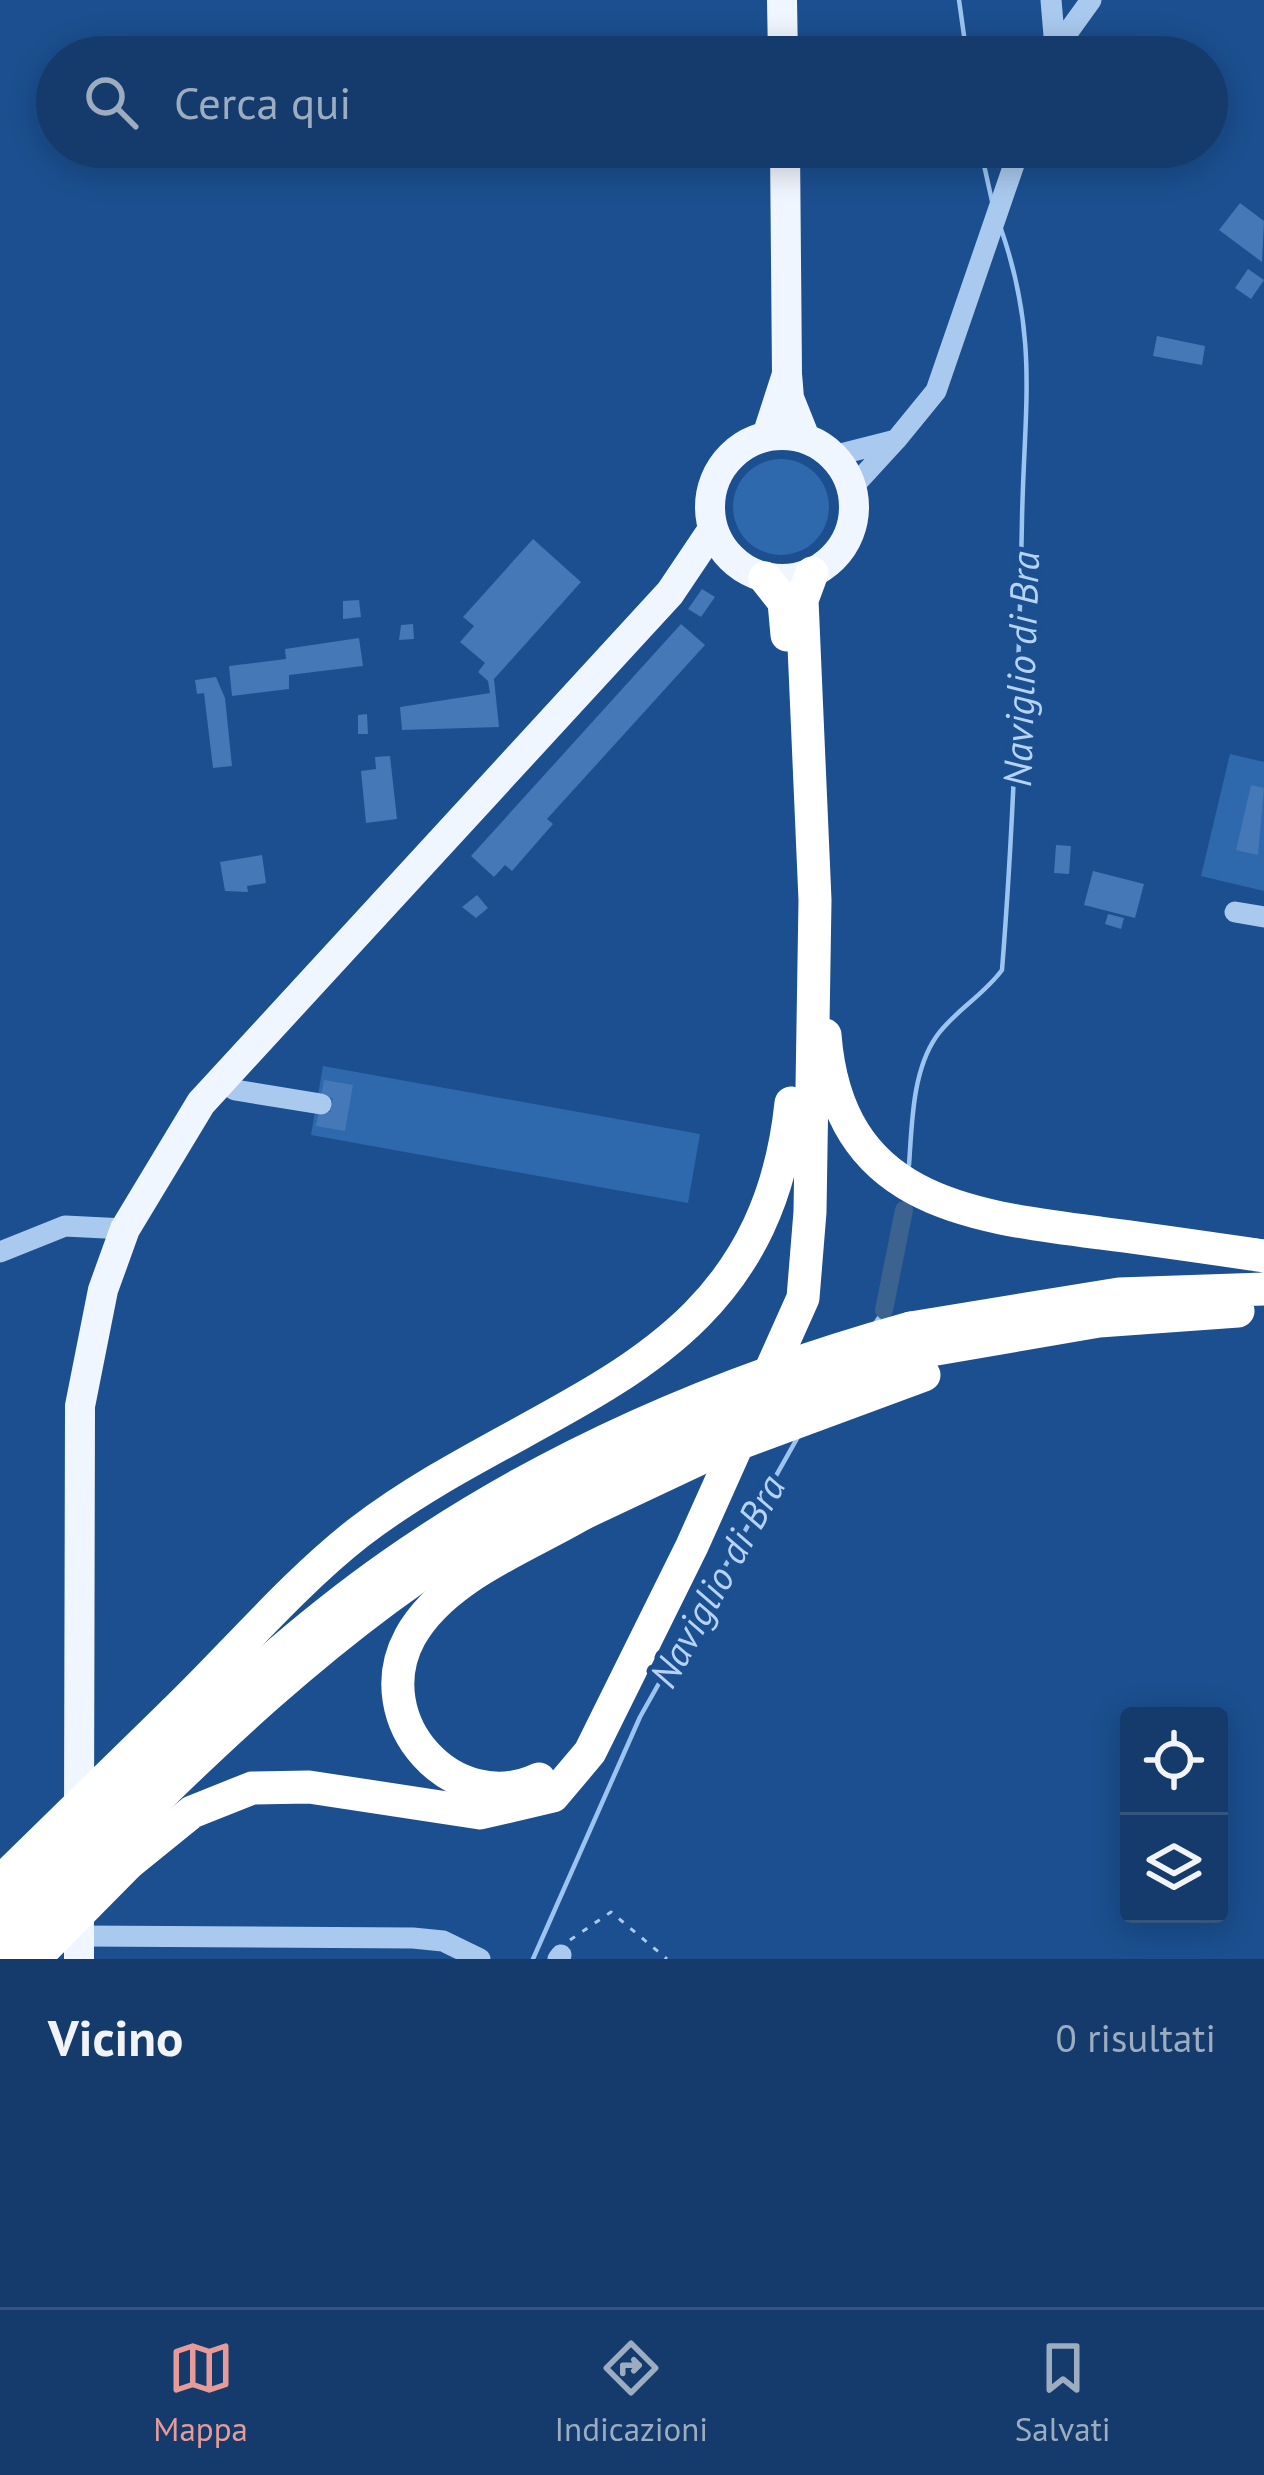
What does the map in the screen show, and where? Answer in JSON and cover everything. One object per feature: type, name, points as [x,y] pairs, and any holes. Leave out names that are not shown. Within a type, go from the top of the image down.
[{"type":"highway","points":[[751,571],[778,591],[787,616],[805,902],[831,1078],[851,1126],[906,1185],[941,1206],[1026,1223],[1264,1256]]},
{"type":"highway","points":[[34,1959],[128,1863],[192,1812],[252,1788],[309,1786],[479,1813],[553,1796],[590,1752],[794,1325],[808,1269],[802,624],[805,587],[812,573]]},
{"type":"highway","points":[[0,1882],[358,1533],[627,1372],[733,1279],[771,1202],[786,1145],[805,902]]},
{"type":"highway","points":[[0,1957],[172,1784],[288,1679],[402,1588],[471,1542],[638,1450],[803,1386],[1119,1294],[1264,1289]]},
{"type":"highway","points":[[0,1921],[191,1733],[390,1566],[550,1468],[640,1424],[724,1388],[991,1337],[1099,1321],[1264,1311]]},
{"type":"highway","points":[[618,1696],[559,1767],[532,1783],[495,1788],[459,1779],[420,1755],[401,1708],[401,1659],[434,1606],[464,1582],[582,1514],[918,1352]]},
{"type":"main road","points":[[782,0],[783,36]]},
{"type":"main road","points":[[785,168],[789,398],[805,438]]},
{"type":"main road","points":[[767,436],[788,374]]},
{"type":"main road","points":[[670,593],[695,577],[751,571],[812,573],[836,556],[854,518],[852,488],[833,456],[805,438],[767,436],[738,449],[723,465],[709,506],[712,529],[751,571]]},
{"type":"main road","points":[[79,1947],[80,1406],[103,1290],[125,1229],[178,1134],[220,1081],[670,593],[712,529]]},
{"type":"street","points":[[1051,0],[1052,36]]},
{"type":"street","points":[[1065,36],[1091,0]]},
{"type":"street","points":[[852,488],[937,391],[1014,168]]},
{"type":"street","points":[[833,456],[896,440]]},
{"type":"street","points":[[1234,912],[1264,916]]},
{"type":"street","points":[[220,1081],[236,1090],[321,1104]]},
{"type":"street","points":[[0,1252],[65,1226],[125,1229]]},
{"type":"street","points":[[0,1934],[50,1959]]},
{"type":"street","points":[[79,1947],[240,1950],[413,1938],[443,1941],[479,1959]]},
{"type":"path","points":[[560,1957],[574,1933],[611,1912],[667,1959]]},
{"type":"shaded area","points":[[781,459],[815,473],[829,507],[815,541],[781,555],[747,541],[733,507],[747,473]]},
{"type":"shaded area","points":[[1230,754],[1264,762],[1264,891],[1201,876]]},
{"type":"shaded area","points":[[323,1066],[700,1134],[688,1203],[311,1135]]},
{"type":"building","points":[[1240,203],[1264,221],[1262,262],[1219,230]]},
{"type":"building","points":[[1248,269],[1264,280],[1251,299],[1235,288]]},
{"type":"building","points":[[1157,336],[1205,346],[1202,365],[1153,356]]},
{"type":"building","points":[[533,539],[581,582],[494,679],[499,727],[402,730],[400,707],[490,693],[488,681],[478,672],[485,663],[460,642],[474,626],[463,617]]},
{"type":"building","points":[[702,589],[715,597],[701,617],[688,609]]},
{"type":"building","points":[[359,600],[361,617],[343,619],[343,601]]},
{"type":"building","points":[[413,624],[414,639],[399,640],[401,625]]},
{"type":"building","points":[[681,624],[705,645],[547,819],[553,824],[512,871],[505,865],[494,877],[471,856]]},
{"type":"building","points":[[359,638],[363,666],[289,675],[289,689],[232,696],[229,666],[286,659],[285,649]]},
{"type":"building","points":[[216,677],[225,698],[232,766],[213,768],[204,693],[197,694],[195,680]]},
{"type":"building","points":[[367,714],[368,734],[358,734],[358,715]]},
{"type":"building","points":[[390,756],[397,819],[366,823],[361,771],[376,769],[375,757]]},
{"type":"building","points":[[1251,785],[1264,788],[1258,855],[1236,850]]},
{"type":"building","points":[[1056,845],[1071,846],[1069,874],[1054,873]]},
{"type":"building","points":[[262,855],[266,883],[247,886],[248,892],[225,891],[220,862]]},
{"type":"building","points":[[1093,871],[1144,884],[1135,918],[1084,905]]},
{"type":"building","points":[[477,895],[488,908],[476,918],[462,907]]},
{"type":"building","points":[[1108,914],[1124,918],[1121,929],[1105,924]]},
{"type":"building","points":[[324,1080],[353,1085],[345,1131],[316,1126],[319,1110],[330,1112],[333,1098],[321,1096]]},
{"type":"waterway","name":"Naviglio di Bra","points":[[959,0],[964,36]]},
{"type":"waterway","name":"Naviglio di Bra","points":[[985,168],[992,201]]},
{"type":"waterway","name":"Naviglio di Bra","points":[[909,1165],[915,1099],[928,1051],[943,1028],[1002,970],[1015,745],[1026,374],[1021,305],[1001,229]]},
{"type":"waterway","name":"Naviglio di Bra","points":[[884,1310],[904,1210]]},
{"type":"waterway","name":"Naviglio di Bra","points":[[876,1322],[884,1310]]},
{"type":"waterway","name":"Naviglio di Bra","points":[[533,1959],[640,1717],[799,1435]]}]
